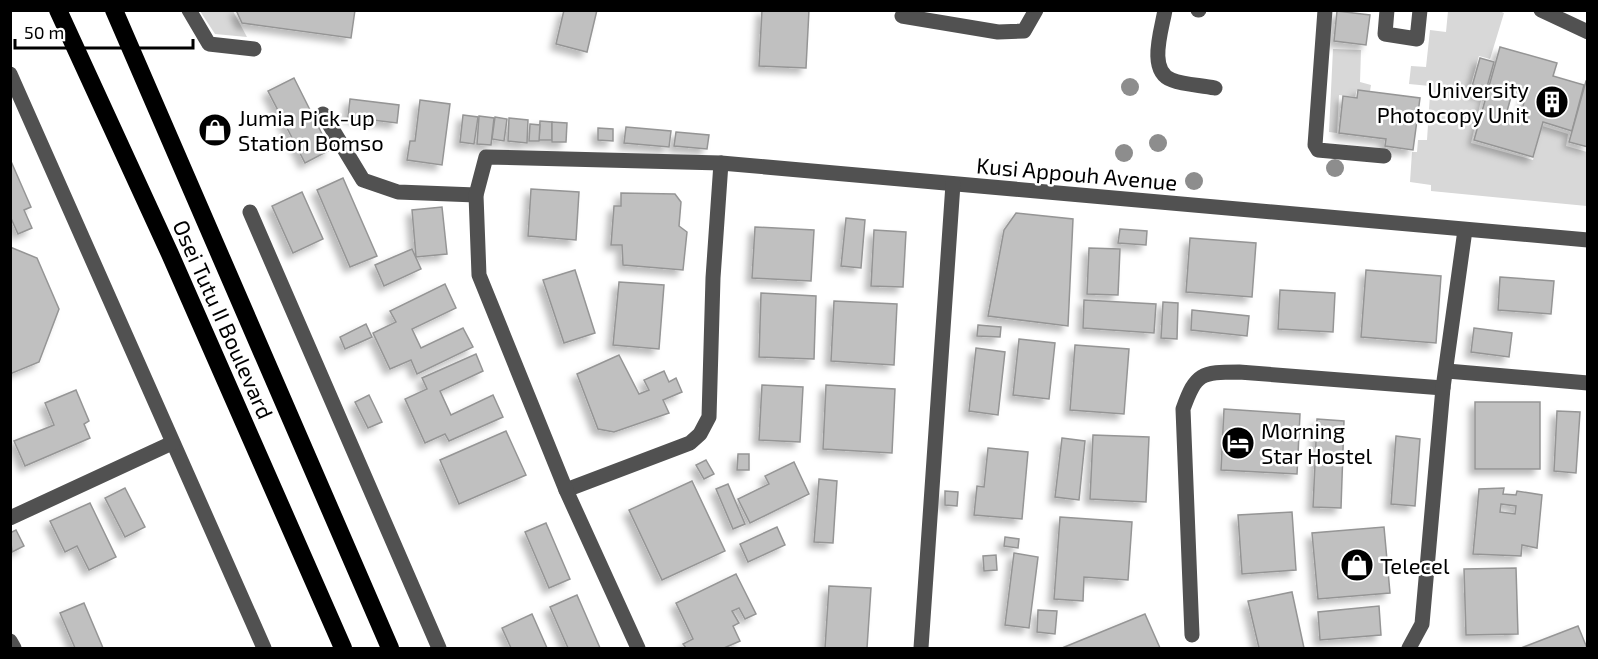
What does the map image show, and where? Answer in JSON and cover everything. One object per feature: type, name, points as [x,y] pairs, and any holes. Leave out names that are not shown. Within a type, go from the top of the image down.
[{"type":"highway","name":"Osei Tutu II Boulevard","points":[[58,10],[170,254],[343,648]]},
{"type":"highway","name":"Osei Tutu II Boulevard","points":[[114,10],[390,648]]},
{"type":"street","points":[[189,10],[209,44],[254,48]]},
{"type":"street","points":[[902,16],[998,32],[1024,31],[1036,10]]},
{"type":"street","points":[[1165,10],[1158,60],[1161,71],[1171,80],[1215,88]]},
{"type":"street","points":[[1325,10],[1315,145],[1318,150],[1384,156]]},
{"type":"street","points":[[1387,10],[1384,34],[1416,39],[1420,10]]},
{"type":"street","points":[[1541,10],[1564,15],[1587,32]]},
{"type":"street","points":[[10,75],[264,648]]},
{"type":"street","points":[[323,114],[363,180],[398,192],[476,195]]},
{"type":"street","points":[[638,648],[566,490],[479,275],[476,195],[484,160],[489,156],[722,163],[953,184]]},
{"type":"street","points":[[566,490],[690,443],[710,417],[713,278],[722,163]]},
{"type":"street","name":"Kusi Appouh Avenue","points":[[921,648],[953,184],[1587,240]]},
{"type":"street","points":[[250,212],[439,648]]},
{"type":"street","points":[[1409,648],[1422,624],[1443,388],[1465,230]]},
{"type":"street","points":[[1447,370],[1587,383]]},
{"type":"street","points":[[1192,635],[1183,409],[1192,383],[1208,372],[1239,372],[1443,388]]},
{"type":"street","points":[[10,518],[172,443]]},
{"type":"street","points":[[10,641],[14,648]]},
{"type":"shaded area","points":[[1497,10],[1504,13],[1490,59],[1479,56],[1469,91],[1482,96],[1471,143],[1533,160],[1542,126],[1568,134],[1566,146],[1587,152],[1587,206],[1431,191],[1431,185],[1410,182],[1412,152],[1417,152],[1418,140],[1427,140],[1430,94],[1440,93],[1430,92],[1430,86],[1409,84],[1411,66],[1426,67],[1430,30],[1446,32],[1448,11]]},
{"type":"shaded area","points":[[200,11],[233,11],[247,37],[215,34]]},
{"type":"shaded area","points":[[1333,49],[1361,50],[1360,82],[1371,85],[1370,91],[1357,90],[1355,97],[1339,95],[1337,133],[1329,132]]},
{"type":"building","points":[[236,10],[355,10],[351,38],[242,23]]},
{"type":"building","points":[[564,10],[597,10],[587,52],[556,44]]},
{"type":"building","points":[[762,10],[809,10],[806,68],[759,66]]},
{"type":"building","points":[[1337,11],[1370,15],[1366,45],[1334,41]]},
{"type":"building","name":"University Photocopy Unit","points":[[1500,47],[1557,63],[1553,76],[1584,85],[1572,131],[1543,122],[1533,157],[1474,140]],"holes":[[[1514,86],[1527,89],[1520,119],[1506,115]]]},
{"type":"building","points":[[1480,58],[1494,62],[1485,94],[1471,90]]},
{"type":"building","points":[[294,78],[330,150],[305,163],[268,91]]},
{"type":"building","points":[[1586,81],[1588,81],[1588,147],[1569,142]]},
{"type":"building","points":[[1358,90],[1420,98],[1413,150],[1385,146],[1386,139],[1339,133],[1343,96],[1357,98]]},
{"type":"building","points":[[350,99],[399,105],[397,123],[348,117]]},
{"type":"building","points":[[420,100],[450,104],[442,165],[407,160],[410,141],[415,141]]},
{"type":"building","points":[[463,115],[478,117],[474,144],[460,142]]},
{"type":"building","points":[[479,116],[494,118],[491,145],[477,144]]},
{"type":"building","points":[[495,117],[507,119],[504,141],[492,139]]},
{"type":"building","points":[[509,118],[528,120],[527,143],[508,141]]},
{"type":"building","points":[[540,121],[552,122],[552,140],[539,140]]},
{"type":"building","points":[[552,122],[567,123],[566,142],[552,142]]},
{"type":"building","points":[[530,124],[540,125],[539,141],[529,141]]},
{"type":"building","points":[[626,127],[671,131],[669,147],[624,143]]},
{"type":"building","points":[[598,128],[613,129],[613,141],[598,140]]},
{"type":"building","points":[[676,132],[709,135],[707,149],[674,146]]},
{"type":"building","points":[[10,159],[31,207],[24,210],[32,228],[18,234],[10,216]]},
{"type":"building","points":[[343,178],[377,256],[350,267],[317,190]]},
{"type":"building","points":[[531,189],[579,192],[576,240],[528,236]]},
{"type":"building","points":[[302,192],[323,239],[293,253],[272,206]]},
{"type":"building","points":[[621,193],[675,194],[681,202],[679,226],[687,232],[683,270],[623,265],[622,245],[611,245],[614,206],[621,206]]},
{"type":"building","points":[[442,207],[447,254],[416,257],[412,210]]},
{"type":"building","points":[[1016,213],[1073,219],[1068,326],[988,316],[1004,230]]},
{"type":"building","points":[[846,218],[865,220],[861,268],[841,266]]},
{"type":"building","points":[[755,227],[814,230],[811,281],[752,278]]},
{"type":"building","points":[[1120,229],[1147,231],[1146,245],[1118,243]]},
{"type":"building","points":[[874,230],[906,232],[903,287],[871,286]]},
{"type":"building","points":[[1190,238],[1256,243],[1252,297],[1186,292]]},
{"type":"building","points":[[10,247],[37,258],[59,309],[39,362],[10,374]]},
{"type":"building","points":[[1089,248],[1120,249],[1118,295],[1087,294]]},
{"type":"building","points":[[412,249],[421,269],[384,286],[375,265]]},
{"type":"building","points":[[575,270],[595,333],[564,343],[543,280]]},
{"type":"building","points":[[1366,270],[1441,276],[1436,343],[1361,337]]},
{"type":"building","points":[[1500,277],[1554,281],[1551,314],[1498,310]]},
{"type":"building","points":[[619,282],[664,285],[659,349],[613,345]]},
{"type":"building","points":[[445,284],[456,308],[412,329],[421,348],[463,328],[473,347],[417,374],[411,360],[390,369],[373,333],[396,322],[390,311]]},
{"type":"building","points":[[1280,290],[1335,293],[1333,332],[1278,329]]},
{"type":"building","points":[[761,293],[816,296],[814,359],[759,357]]},
{"type":"building","points":[[1084,300],[1156,304],[1154,333],[1083,328]]},
{"type":"building","points":[[834,301],[897,304],[894,365],[831,361]]},
{"type":"building","points":[[1163,302],[1178,303],[1177,339],[1161,338]]},
{"type":"building","points":[[1192,310],[1249,316],[1247,336],[1191,330]]},
{"type":"building","points":[[366,324],[372,337],[345,349],[340,337]]},
{"type":"building","points":[[978,325],[1001,327],[1000,337],[977,336]]},
{"type":"building","points":[[1474,328],[1512,333],[1509,357],[1471,352]]},
{"type":"building","points":[[1019,339],[1055,343],[1049,399],[1013,395]]},
{"type":"building","points":[[1075,345],[1129,349],[1124,414],[1070,410]]},
{"type":"building","points":[[976,348],[1005,352],[998,415],[969,411]]},
{"type":"building","points":[[476,354],[483,371],[440,391],[451,415],[493,395],[503,417],[449,441],[445,434],[425,443],[405,399],[427,389],[422,378]]},
{"type":"building","points":[[619,355],[639,394],[649,390],[644,380],[664,371],[669,382],[676,378],[682,392],[663,400],[669,413],[614,432],[598,429],[577,374]]},
{"type":"building","points":[[762,385],[803,387],[800,442],[759,440]]},
{"type":"building","points":[[826,385],[895,389],[892,453],[823,449]]},
{"type":"building","points":[[76,390],[89,421],[84,424],[90,438],[25,466],[14,441],[54,425],[45,403]]},
{"type":"building","points":[[369,395],[382,422],[368,428],[355,402]]},
{"type":"building","points":[[1475,402],[1540,402],[1540,469],[1475,469]]},
{"type":"building","points":[[1224,409],[1300,414],[1297,474],[1221,470]]},
{"type":"building","points":[[1557,411],[1580,412],[1576,473],[1554,471]]},
{"type":"building","points":[[1317,419],[1344,421],[1341,508],[1313,507]]},
{"type":"building","points":[[506,431],[526,475],[459,504],[440,460]]},
{"type":"building","points":[[1093,435],[1149,437],[1146,502],[1090,499]]},
{"type":"building","points":[[1396,436],[1420,439],[1415,506],[1391,504]]},
{"type":"building","points":[[1062,438],[1085,441],[1079,500],[1055,497]]},
{"type":"building","points":[[988,448],[1028,452],[1022,519],[974,515],[977,486],[984,487]]},
{"type":"building","points":[[738,454],[749,454],[749,470],[737,470]]},
{"type":"building","points":[[706,460],[714,474],[704,479],[696,465]]},
{"type":"building","points":[[794,462],[809,494],[750,523],[738,499],[769,484],[765,476]]},
{"type":"building","points":[[819,479],[837,481],[833,543],[814,542]]},
{"type":"building","points":[[692,481],[725,551],[662,580],[629,510]]},
{"type":"building","points":[[728,484],[745,524],[733,529],[716,489]]},
{"type":"building","points":[[125,488],[145,527],[125,537],[105,498]]},
{"type":"building","points":[[1504,488],[1503,494],[1516,495],[1517,491],[1542,495],[1537,548],[1522,545],[1521,556],[1473,554],[1479,489]],"holes":[[[1501,504],[1516,506],[1515,514],[1500,512]]]},
{"type":"building","points":[[945,491],[958,492],[957,506],[945,505]]},
{"type":"building","points":[[90,503],[116,557],[89,570],[77,546],[65,552],[50,521]]},
{"type":"building","points":[[1292,512],[1296,570],[1242,574],[1238,515]]},
{"type":"building","points":[[1060,517],[1132,522],[1128,580],[1084,577],[1083,601],[1054,599]]},
{"type":"building","points":[[546,523],[570,579],[549,588],[525,532]]},
{"type":"building","points":[[777,527],[785,545],[748,562],[740,544]]},
{"type":"building","points":[[1384,527],[1390,593],[1318,599],[1312,533]]},
{"type":"building","points":[[16,530],[24,546],[12,552],[10,533]]},
{"type":"building","points":[[1005,537],[1019,539],[1018,548],[1004,546]]},
{"type":"building","points":[[1014,553],[1038,557],[1029,628],[1005,625]]},
{"type":"building","points":[[996,555],[997,570],[984,571],[983,556]]},
{"type":"building","points":[[1516,568],[1518,634],[1466,635],[1464,569]]},
{"type":"building","points":[[736,574],[756,614],[745,619],[739,608],[732,611],[739,623],[733,626],[740,641],[724,648],[686,648],[683,644],[693,639],[676,603]]},
{"type":"building","points":[[829,586],[871,588],[867,648],[825,648]]},
{"type":"building","points":[[1292,592],[1304,648],[1259,648],[1248,601]]},
{"type":"building","points":[[577,595],[600,648],[568,648],[550,607]]},
{"type":"building","points":[[84,603],[103,648],[75,648],[60,613]]},
{"type":"building","points":[[1379,606],[1381,635],[1320,640],[1318,612]]},
{"type":"building","points":[[1038,610],[1057,611],[1055,634],[1037,632]]},
{"type":"building","points":[[532,614],[547,648],[511,648],[502,628]]},
{"type":"building","points":[[1145,614],[1160,648],[1062,648]]},
{"type":"building","points":[[1578,626],[1587,648],[1521,648]]},
{"type":"place","name":"University Photocopy Unit","points":[[1552,102]]},
{"type":"place","name":"Jumia Pick-up Station Bomso","points":[[215,130]]},
{"type":"place","name":"Morning Star Hostel","points":[[1238,443]]},
{"type":"place","name":"Telecel","points":[[1357,565]]}]
